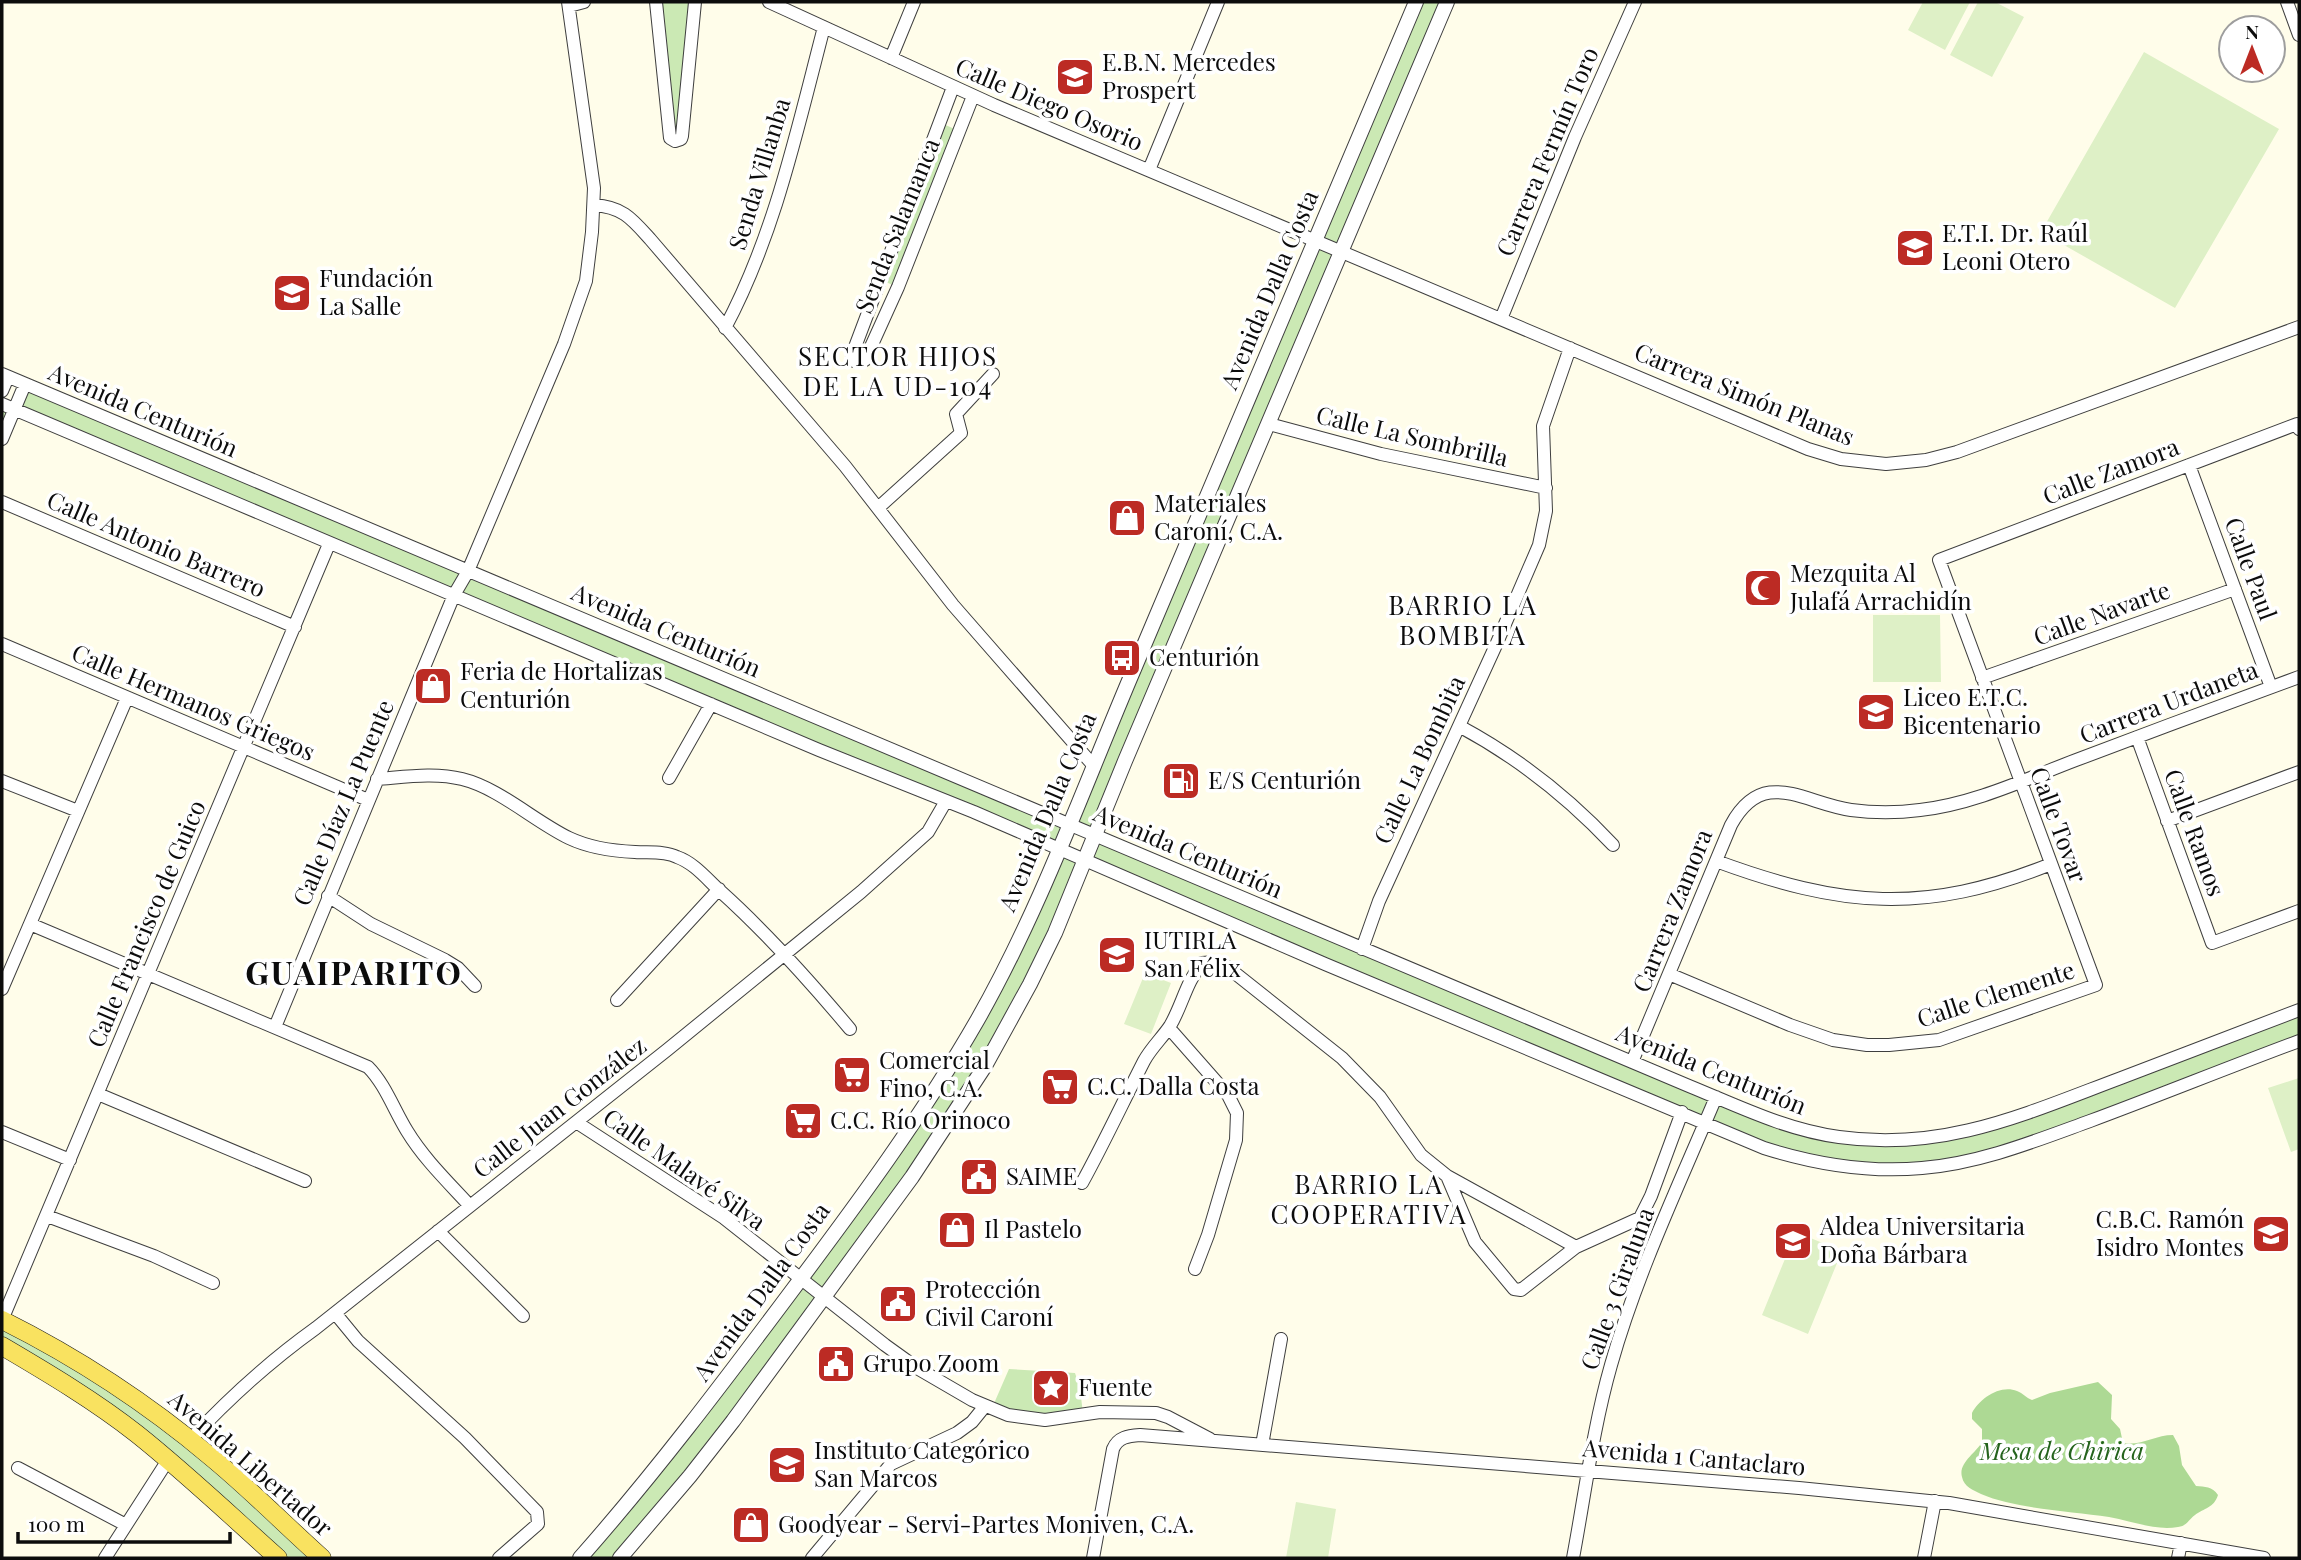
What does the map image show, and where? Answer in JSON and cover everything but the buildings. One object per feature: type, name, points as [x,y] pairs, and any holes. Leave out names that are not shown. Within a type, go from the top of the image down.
[{"type":"main road","name":"Avenida Libertador","points":[[2,1320],[79,1362],[190,1440],[322,1558]]},
{"type":"main road","name":"Avenida Libertador","points":[[2,1346],[90,1401],[135,1433],[278,1558]]},
{"type":"street","points":[[568,4],[584,2]]},
{"type":"street","points":[[656,2],[670,138],[675,141],[682,136],[695,2]]},
{"type":"street","name":"Calle Diego Osorio","points":[[769,2],[973,96],[1341,251]]},
{"type":"street","points":[[891,58],[914,2]]},
{"type":"street","points":[[1149,170],[1218,2]]},
{"type":"street","name":"Avenida Dalla Costa","points":[[620,1558],[690,1476],[912,1177],[985,1066],[1041,964],[1447,2]]},
{"type":"street","name":"Carrera Fermín Toro","points":[[1501,319],[1635,2]]},
{"type":"street","points":[[2287,2],[2299,35]]},
{"type":"street","name":"Avenida Dalla Costa","points":[[580,1558],[688,1430],[909,1128],[965,1041],[1019,940],[1316,240],[1411,3]]},
{"type":"street","name":"Calle Díaz La Puente","points":[[275,1027],[454,595],[468,571],[579,305],[589,259],[594,205],[592,162],[568,4]]},
{"type":"street","name":"Senda Villanba","points":[[725,328],[740,301],[770,224],[824,27]]},
{"type":"street","name":"Senda Salamanca","points":[[953,87],[878,279],[852,355],[858,363],[865,360],[892,302],[973,96]]},
{"type":"street","points":[[594,205],[615,208],[635,223],[845,466],[953,605],[1093,765]]},
{"type":"street","name":"Carrera Simón Planas","points":[[1341,251],[1808,449],[1841,460],[1885,464],[1926,460],[1990,442],[2299,327]]},
{"type":"street","name":"Calle La Bombita","points":[[1362,949],[1379,901],[1531,568],[1544,527],[1546,488],[1543,426],[1570,348]]},
{"type":"street","points":[[878,508],[961,433],[956,414],[993,374]]},
{"type":"street","points":[[2,391],[5,376]]},
{"type":"street","name":"Avenida Centurión","points":[[5,376],[1632,1062],[1779,1122],[1818,1133],[1866,1140],[1927,1139],[1959,1134],[2001,1122],[2299,1010]]},
{"type":"street","points":[[4,434],[8,407],[25,384]]},
{"type":"street","name":"Avenida Centurión","points":[[8,407],[1764,1148],[1825,1163],[1891,1169],[1944,1165],[2009,1150],[2299,1041]]},
{"type":"street","name":"Avenida Centurión","points":[[4,434],[24,423],[44,422]]},
{"type":"street","name":"Calle La Sombrilla","points":[[1269,424],[1393,457],[1546,488]]},
{"type":"street","name":"Calle Zamora","points":[[1940,560],[2298,426]]},
{"type":"street","name":"Calle Paul","points":[[2189,465],[2271,687]]},
{"type":"street","name":"Calle Antonio Barrero","points":[[2,502],[295,627]]},
{"type":"street","name":"Calle Francisco de Guico","points":[[2,1320],[329,544]]},
{"type":"street","name":"Calle Tovar","points":[[1940,560],[2096,985]]},
{"type":"street","name":"Calle Navarte","points":[[1983,678],[2235,589]]},
{"type":"street","name":"Calle Hermanos Griegos","points":[[2,644],[368,800]]},
{"type":"street","name":"Carrera Urdaneta","points":[[1769,791],[1788,792],[1853,810],[1921,810],[1972,799],[2299,677]]},
{"type":"street","points":[[2,989],[127,698]]},
{"type":"street","points":[[668,778],[711,704]]},
{"type":"street","points":[[1459,726],[1498,747],[1538,776],[1581,810],[1613,845]]},
{"type":"street","name":"Calle Ramos","points":[[2137,737],[2212,943],[2299,911]]},
{"type":"street","points":[[2167,821],[2299,772]]},
{"type":"street","points":[[377,779],[446,776],[473,782],[567,837],[591,847],[665,853],[678,857],[692,865],[784,954],[850,1029]]},
{"type":"street","points":[[2,781],[78,811]]},
{"type":"street","name":"Carrera Zamora","points":[[1632,1062],[1737,814],[1752,799],[1769,791]]},
{"type":"street","name":"Calle Juan González","points":[[190,1440],[246,1383],[576,1122],[914,848],[928,832],[946,801]]},
{"type":"street","points":[[1716,861],[1790,887],[1824,894],[1881,900],[1932,898],[1964,892],[2051,864]]},
{"type":"street","points":[[617,1000],[719,890]]},
{"type":"street","points":[[328,896],[371,924],[452,964],[475,986]]},
{"type":"street","points":[[30,924],[368,1067],[383,1087],[413,1141],[470,1206]]},
{"type":"street","points":[[1082,1183],[1145,1061],[1169,1028],[1192,975],[1202,964],[1215,962],[1226,966],[1342,1058],[1380,1097],[1422,1156],[1447,1175],[1576,1247]]},
{"type":"street","name":"Calle Clemente","points":[[1669,974],[1813,1034],[1867,1045],[1939,1040],[2096,985]]},
{"type":"street","points":[[1169,1028],[1228,1095],[1237,1113],[1236,1140],[1195,1269]]},
{"type":"street","points":[[98,1094],[305,1181]]},
{"type":"street","name":"Calle 3 Giraluna","points":[[1573,1558],[1603,1395],[1619,1338],[1716,1097]]},
{"type":"street","points":[[1447,1175],[1475,1242],[1514,1289],[1521,1290],[1576,1247],[1640,1218],[1682,1112]]},
{"type":"street","name":"Calle Malavé Silva","points":[[576,1122],[724,1218],[917,1368],[985,1406],[1008,1415],[1045,1420],[1111,1412],[1156,1413],[1213,1441]]},
{"type":"street","points":[[2,1132],[70,1160]]},
{"type":"street","points":[[47,1216],[154,1256],[213,1283]]},
{"type":"street","points":[[438,1231],[523,1316]]},
{"type":"street","points":[[335,1313],[358,1341],[465,1438],[537,1512],[538,1524],[499,1558]]},
{"type":"street","points":[[1262,1445],[1281,1339]]},
{"type":"street","points":[[812,1558],[891,1464],[957,1433],[972,1422],[985,1406]]},
{"type":"street","name":"Avenida 1 Cantaclaro","points":[[1093,1558],[1115,1444],[1119,1440],[1140,1436],[1935,1501],[2000,1510],[2263,1558]]},
{"type":"street","points":[[105,1558],[168,1460]]},
{"type":"street","points":[[18,1468],[126,1525]]},
{"type":"street","points":[[1924,1558],[1935,1501]]},
{"type":"street","points":[[2178,1558],[2181,1543]]},
{"type":"green space","points":[[656,2],[695,2],[678,141],[672,140]]},
{"type":"green space","points":[[1416,2],[1447,2],[1095,835],[1689,1086],[1837,1137],[1959,1134],[2299,1010],[2299,1041],[2055,1134],[1919,1168],[1796,1158],[1084,860],[1055,933],[912,1177],[620,1558],[580,1558],[626,1506],[950,1065],[1058,849],[15,410],[2,439],[2,404],[14,409],[25,384],[1068,824]],"holes":[[[1069,824],[1094,835],[1084,860],[1059,849]]]},
{"type":"green space","points":[[1923,2],[1970,2],[1945,50],[1908,30]]},
{"type":"green space","points":[[1978,2],[1995,2],[2024,17],[1992,77],[1950,55]]},
{"type":"green space","points":[[2144,52],[2279,129],[2175,308],[2041,232]]},
{"type":"green space","points":[[939,122],[959,131],[898,287],[878,279]]},
{"type":"green space","points":[[1873,615],[1940,615],[1941,682],[1873,682]]},
{"type":"green space","points":[[1145,973],[1171,983],[1151,1034],[1124,1024]]},
{"type":"green space","points":[[2299,1078],[2299,1149],[2291,1152],[2268,1088]]},
{"type":"green space","points":[[1796,1232],[1842,1251],[1808,1334],[1762,1315]]},
{"type":"green space","points":[[2,1320],[121,1390],[322,1558],[278,1558],[207,1494],[2,1346]]},
{"type":"green space","points":[[1009,1369],[1075,1373],[1083,1414],[1060,1418],[992,1408]]},
{"type":"green space","name":"Mesa de Chirica","points":[[2098,1382],[2112,1395],[2111,1419],[2120,1429],[2123,1443],[2173,1435],[2179,1446],[2182,1465],[2196,1486],[2211,1488],[2218,1495],[2211,1505],[2183,1525],[2161,1528],[2109,1517],[2010,1503],[1981,1494],[1965,1483],[1961,1472],[1963,1467],[1982,1442],[1982,1429],[1972,1419],[1972,1413],[1985,1398],[1997,1391],[2010,1389],[2032,1400]]},
{"type":"green space","points":[[1296,1502],[1336,1509],[1328,1558],[1286,1558]]},
{"type":"place","name":"E.B.N. Mercedes Prospert","points":[[1075,77]]},
{"type":"place","name":"E.T.I. Dr. Raúl Leoni Otero","points":[[1915,248]]},
{"type":"place","name":"Fundación La Salle","points":[[292,293]]},
{"type":"place","name":"Materiales Caroní, C.A.","points":[[1127,518]]},
{"type":"place","name":"Mezquita Al Julafá Arrachidín","points":[[1763,588]]},
{"type":"place","name":"Centurión","points":[[1122,658]]},
{"type":"place","name":"Feria de Hortalizas Centurión","points":[[433,686]]},
{"type":"place","name":"Liceo E.T.C. Bicentenario","points":[[1876,712]]},
{"type":"place","name":"E/S Centurión","points":[[1181,781]]},
{"type":"place","name":"IUTIRLA San Félix","points":[[1117,955]]},
{"type":"place","name":"Comercial Fino, C.A.","points":[[852,1075]]},
{"type":"place","name":"C.C. Dalla Costa","points":[[1060,1087]]},
{"type":"place","name":"C.C. Río Orinoco","points":[[803,1121]]},
{"type":"place","name":"SAIME","points":[[979,1177]]},
{"type":"place","name":"Il Pastelo","points":[[957,1230]]},
{"type":"place","name":"C.B.C. Ramón Isidro Montes","points":[[2271,1234]]},
{"type":"place","name":"Aldea Universitaria Doña Bárbara","points":[[1793,1241]]},
{"type":"place","name":"Protección Civil Caroní","points":[[898,1304]]},
{"type":"place","name":"Grupo Zoom","points":[[836,1364]]},
{"type":"place","name":"Fuente","points":[[1051,1388]]},
{"type":"place","name":"Instituto Categórico San Marcos","points":[[787,1465]]},
{"type":"place","name":"Goodyear - Servi-Partes Moniven, C.A.","points":[[751,1525]]},
{"type":"district","name":"SECTOR HIJOS DE LA UD-104","points":[[898,372]]},
{"type":"district","name":"BARRIO LA BOMBITA","points":[[1463,621]]},
{"type":"district","name":"GUAIPARITO","points":[[354,974]]},
{"type":"district","name":"BARRIO LA COOPERATIVA","points":[[1369,1200]]}]
